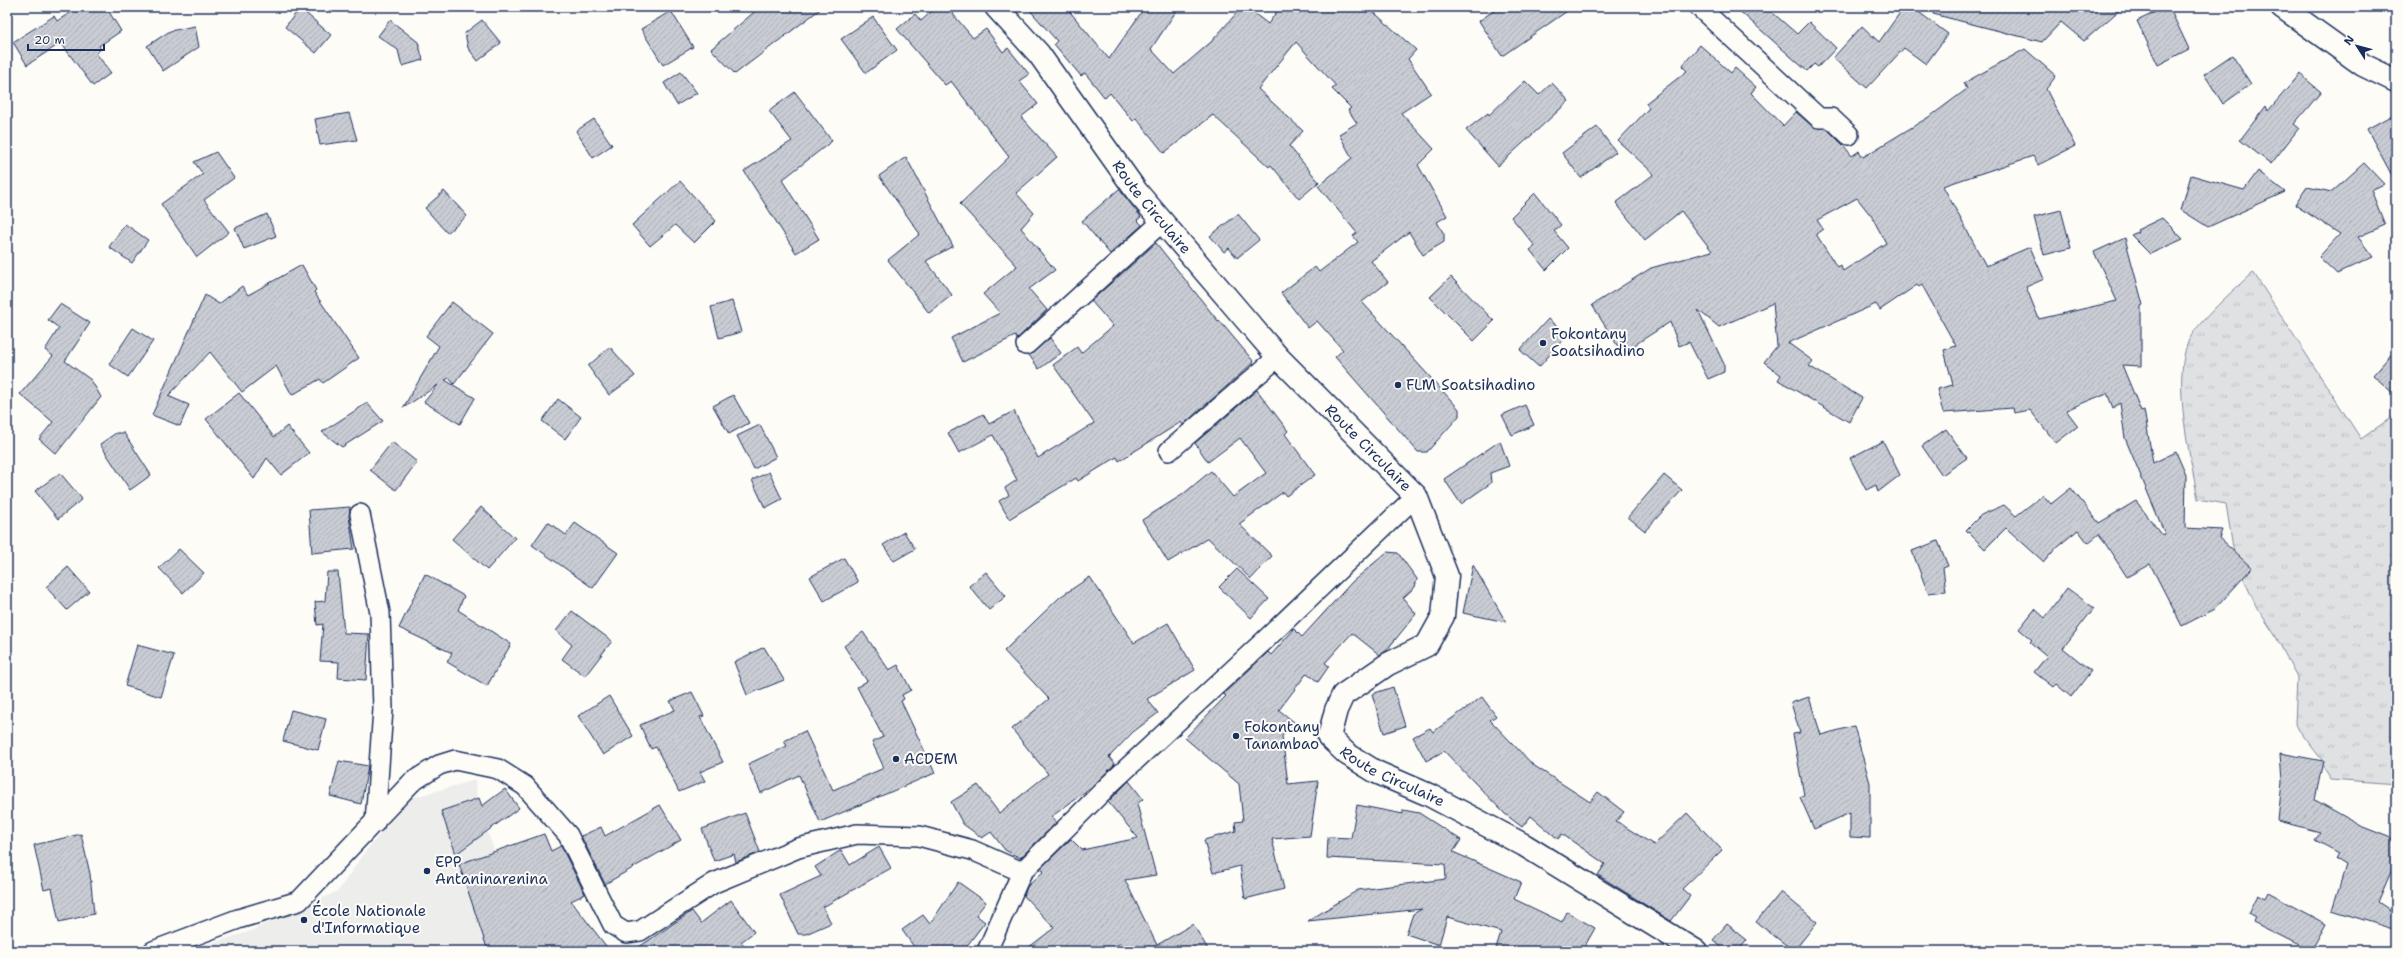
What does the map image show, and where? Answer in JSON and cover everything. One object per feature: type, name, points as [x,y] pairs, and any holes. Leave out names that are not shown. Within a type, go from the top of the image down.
[{"type":"street","name":"Route Circulaire","points":[[996,7],[1039,54],[1138,192],[1278,356],[1416,496],[1446,576],[1443,616],[1427,645],[1388,664],[1343,695],[1336,710],[1330,738],[1347,754],[1376,772],[1429,795],[1524,845],[1696,951]]},
{"type":"street","points":[[1698,7],[1819,118],[1831,118],[1849,135]]},
{"type":"street","points":[[2282,7],[2363,65],[2396,81]]},
{"type":"street","points":[[1026,345],[1163,221]]},
{"type":"street","points":[[1169,450],[1278,356]]},
{"type":"street","points":[[987,951],[1022,872],[1110,783],[1264,642],[1416,496]]},
{"type":"street","points":[[360,514],[380,614],[383,709],[375,823]]},
{"type":"street","points":[[153,951],[238,919],[299,901],[375,823],[412,782],[439,765],[455,760],[498,770],[525,786],[568,835],[613,925],[626,933],[640,931],[714,883],[798,848],[857,834],[919,836],[972,850],[1022,872]]},
{"type":"shaded area","name":"EPP Antaninarenina","points":[[475,780],[478,805],[530,951],[185,951],[248,932],[338,891],[365,852],[411,798]]},
{"type":"green space","points":[[2253,272],[2361,439],[2396,414],[2396,784],[2331,779],[2322,765],[2322,760],[2295,725],[2297,677],[2275,635],[2257,608],[2235,560],[2226,504],[2198,499],[2187,441],[2182,398],[2184,359],[2188,342],[2192,334],[2207,316]]},
{"type":"building","points":[[79,7],[106,7],[121,31],[99,46],[101,49],[96,53],[111,73],[93,86],[61,43],[27,65],[13,42],[54,16],[57,21]]},
{"type":"building","points":[[760,7],[823,7],[735,74],[711,49]]},
{"type":"building","points":[[937,7],[947,7],[973,38],[986,29],[1003,52],[1008,48],[1029,74],[1019,81],[1038,104],[1021,117],[1057,157],[1016,193],[1034,213],[1021,228],[1055,270],[1029,289],[1047,310],[1017,339],[1015,336],[963,362],[951,338],[1000,313],[983,294],[1017,266],[960,204],[1009,157],[951,81],[945,85],[897,29],[915,14],[921,21]]},
{"type":"building","points":[[1027,7],[1066,7],[1109,59],[1145,7],[1179,7],[1151,49],[1174,74],[1211,42],[1242,7],[1246,7],[1268,24],[1280,7],[1368,7],[1416,50],[1408,59],[1431,93],[1401,113],[1434,149],[1418,165],[1447,216],[1437,222],[1444,234],[1444,242],[1423,255],[1409,232],[1371,261],[1388,282],[1362,302],[1459,409],[1459,416],[1427,452],[1418,452],[1335,357],[1343,350],[1317,321],[1308,328],[1281,293],[1315,267],[1319,272],[1358,242],[1353,236],[1357,233],[1318,186],[1352,158],[1339,134],[1357,123],[1348,110],[1351,108],[1332,89],[1336,86],[1296,42],[1258,89],[1303,131],[1289,146],[1319,182],[1299,199],[1271,165],[1269,167],[1213,115],[1164,153],[1136,118],[1133,121],[1110,93],[1105,98],[1085,73],[1081,76],[1054,44],[1057,41]]},
{"type":"building","points":[[1499,7],[1573,7],[1502,56],[1479,21]]},
{"type":"building","points":[[1735,7],[1766,7],[1797,34],[1809,22],[1836,48],[1818,67],[1814,64],[1807,71]]},
{"type":"building","points":[[1904,7],[1912,7],[1948,34],[1926,64],[1904,48],[1867,88],[1833,58],[1862,26],[1879,42]]},
{"type":"building","points":[[1934,7],[2123,7],[2084,41],[2061,22],[2042,42],[1933,14]]},
{"type":"building","points":[[2166,7],[2169,7],[2189,49],[2158,65],[2137,21]]},
{"type":"building","points":[[300,8],[331,35],[316,53],[285,27]]},
{"type":"building","points":[[671,11],[693,47],[663,65],[641,29]]},
{"type":"building","points":[[873,17],[897,50],[866,73],[841,39]]},
{"type":"building","points":[[390,20],[418,42],[423,60],[402,66],[398,50],[378,36]]},
{"type":"building","points":[[482,20],[501,43],[478,61],[468,48],[465,33]]},
{"type":"building","points":[[195,26],[199,47],[163,71],[147,46],[170,31]]},
{"type":"building","points":[[1700,45],[1731,73],[1735,68],[1756,87],[1751,93],[1783,126],[1796,112],[1812,126],[1827,129],[1852,156],[1859,151],[1863,157],[1932,115],[1967,89],[1964,83],[2025,49],[2056,76],[2046,89],[2075,146],[2038,165],[2033,156],[1943,186],[1986,266],[2030,247],[2044,279],[2026,287],[2039,319],[2117,301],[2094,252],[2125,238],[2143,305],[2141,306],[2141,366],[2122,365],[2141,411],[2144,410],[2153,463],[2176,452],[2186,475],[2185,528],[2222,530],[2219,538],[2252,568],[2215,609],[2182,626],[2150,564],[2127,577],[2099,534],[2088,543],[2078,530],[2057,547],[2044,562],[2006,528],[1985,549],[1966,530],[1981,515],[2004,505],[2016,516],[2043,495],[2051,504],[2071,488],[2099,523],[2136,501],[2162,535],[2165,534],[2125,438],[2120,403],[2113,408],[2107,393],[2066,410],[2078,426],[2056,443],[2030,410],[2014,413],[2013,408],[1943,413],[1937,389],[1953,385],[1944,350],[1956,346],[1922,285],[1919,287],[1917,285],[1880,310],[1876,304],[1788,343],[1813,361],[1809,366],[1862,398],[1849,422],[1778,380],[1781,375],[1764,362],[1777,346],[1773,303],[1719,327],[1698,310],[1724,364],[1724,372],[1708,379],[1689,342],[1679,346],[1670,322],[1622,353],[1592,305],[1651,268],[1712,251],[1681,211],[1645,240],[1616,203],[1654,174],[1618,141],[1649,108],[1646,103],[1687,71],[1682,66]],"holes":[[[1857,198],[1872,217],[1886,243],[1843,271],[1840,265],[1837,267],[1816,234],[1823,229],[1817,220]]]},
{"type":"building","points":[[2232,55],[2251,84],[2223,104],[2204,74]]},
{"type":"building","points":[[681,72],[697,93],[677,105],[664,83]]},
{"type":"building","points":[[2300,74],[2321,92],[2294,124],[2299,128],[2271,164],[2240,140],[2266,106],[2268,111]]},
{"type":"building","points":[[1525,81],[1539,95],[1552,83],[1569,101],[1498,166],[1466,130],[1488,113],[1489,115]]},
{"type":"building","points":[[795,92],[832,141],[782,180],[819,239],[796,253],[744,171],[792,141],[769,111]]},
{"type":"building","points":[[349,113],[357,140],[320,145],[315,119]]},
{"type":"building","points":[[2396,113],[2396,183],[2367,129]]},
{"type":"building","points":[[594,119],[612,145],[593,158],[576,131]]},
{"type":"building","points":[[1597,127],[1616,152],[1581,178],[1562,153]]},
{"type":"building","points":[[216,152],[234,178],[204,200],[229,232],[197,257],[161,204],[203,174],[194,162]]},
{"type":"building","points":[[906,157],[953,246],[926,261],[952,295],[929,313],[888,260],[920,234],[879,176]]},
{"type":"building","points":[[2364,163],[2384,184],[2371,190],[2385,225],[2358,237],[2373,257],[2337,274],[2319,257],[2340,234],[2295,205],[2307,187],[2332,192]]},
{"type":"building","points":[[2258,171],[2285,192],[2208,227],[2181,210],[2191,175],[2244,190]]},
{"type":"building","points":[[680,181],[716,221],[694,243],[675,225],[650,246],[632,225]]},
{"type":"building","points":[[1119,189],[1141,217],[1137,220],[1142,225],[1110,254],[1082,221]]},
{"type":"building","points":[[444,191],[467,216],[447,233],[425,208]]},
{"type":"building","points":[[1535,193],[1561,225],[1554,231],[1568,248],[1546,270],[1530,250],[1535,246],[1511,217]]},
{"type":"building","points":[[2061,210],[2071,248],[2044,255],[2034,217]]},
{"type":"building","points":[[267,214],[276,236],[244,249],[235,228]]},
{"type":"building","points":[[1238,214],[1259,240],[1237,258],[1229,248],[1224,252],[1210,236]]},
{"type":"building","points":[[2162,218],[2183,239],[2150,254],[2131,235],[2138,232],[2137,230]]},
{"type":"building","points":[[125,224],[148,240],[132,263],[109,247]]},
{"type":"building","points":[[1156,243],[1218,321],[1219,320],[1254,362],[1183,425],[1181,422],[1119,461],[1117,457],[1078,481],[1076,478],[1009,519],[999,501],[1009,495],[1005,488],[1017,480],[993,435],[959,453],[948,433],[983,414],[989,424],[1014,411],[1038,458],[1094,423],[1053,365],[1077,347],[1081,353],[1113,326],[1091,301]]},
{"type":"building","points":[[302,265],[316,290],[314,292],[359,358],[323,383],[320,379],[292,395],[276,366],[242,392],[210,352],[168,396],[189,405],[180,426],[152,415],[205,295],[219,304],[242,286],[248,295]]},
{"type":"building","points":[[1451,277],[1494,321],[1474,341],[1430,297]]},
{"type":"building","points":[[732,301],[741,332],[719,338],[711,307]]},
{"type":"building","points":[[452,302],[493,334],[454,384],[449,378],[445,380],[475,398],[460,424],[424,402],[438,385],[403,408],[439,346],[426,336]]},
{"type":"building","points":[[60,304],[90,323],[65,361],[91,380],[101,397],[56,454],[39,439],[53,422],[20,394],[53,356],[45,350],[59,328],[48,320]]},
{"type":"building","name":"Fokontany Soatsihadino","points":[[1548,319],[1567,335],[1539,367],[1520,350]]},
{"type":"building","points":[[133,328],[153,341],[128,377],[109,364]]},
{"type":"building","points":[[1050,338],[1061,353],[1039,369],[1029,355]]},
{"type":"building","points":[[610,347],[635,376],[609,395],[588,366]]},
{"type":"building","points":[[2396,349],[2396,396],[2373,375]]},
{"type":"building","points":[[1257,390],[1288,431],[1285,434],[1315,475],[1286,496],[1283,492],[1239,524],[1272,556],[1251,579],[1208,538],[1168,562],[1142,520],[1182,495],[1211,471],[1233,497],[1266,473],[1240,438],[1208,462],[1195,443]]},
{"type":"building","points":[[239,393],[274,437],[287,426],[309,453],[281,475],[267,458],[254,479],[206,419]]},
{"type":"building","points":[[733,395],[749,423],[729,434],[713,406]]},
{"type":"building","points":[[558,399],[581,417],[565,439],[542,421]]},
{"type":"building","points":[[367,403],[383,421],[342,447],[322,432]]},
{"type":"building","points":[[1525,405],[1534,425],[1512,435],[1502,415]]},
{"type":"building","points":[[760,425],[776,457],[754,469],[737,436]]},
{"type":"building","points":[[1946,429],[1967,458],[1942,475],[1922,446]]},
{"type":"building","points":[[116,433],[124,433],[151,475],[130,490],[100,444]]},
{"type":"building","points":[[1500,441],[1509,466],[1490,473],[1491,483],[1461,504],[1444,479]]},
{"type":"building","points":[[1883,441],[1900,475],[1878,492],[1876,485],[1866,490],[1850,458]]},
{"type":"building","points":[[392,442],[417,462],[396,490],[370,470]]},
{"type":"building","points":[[769,472],[782,499],[765,508],[752,480]]},
{"type":"building","points":[[60,473],[82,499],[58,519],[35,491]]},
{"type":"building","points":[[1664,475],[1682,490],[1645,531],[1628,517]]},
{"type":"building","points":[[350,507],[349,516],[354,549],[312,553],[309,510]]},
{"type":"building","points":[[481,507],[515,538],[487,570],[452,539]]},
{"type":"building","points":[[548,522],[566,535],[575,523],[618,553],[593,588],[532,545]]},
{"type":"building","points":[[904,532],[915,549],[894,561],[883,545]]},
{"type":"building","points":[[1938,541],[1948,566],[1943,568],[1946,591],[1928,593],[1912,551]]},
{"type":"building","points":[[179,549],[204,573],[183,593],[159,568]]},
{"type":"building","points":[[1387,552],[1398,553],[1417,579],[1415,587],[1403,598],[1416,614],[1386,651],[1380,655],[1352,633],[1325,663],[1329,666],[1318,682],[1307,673],[1279,710],[1294,722],[1282,736],[1288,784],[1318,781],[1310,836],[1272,839],[1284,889],[1245,899],[1240,866],[1213,873],[1204,840],[1236,831],[1235,822],[1243,821],[1239,784],[1185,738],[1226,696],[1223,694],[1268,652],[1271,655],[1294,629],[1302,637],[1352,582]]},
{"type":"building","points":[[844,558],[858,582],[824,601],[810,577]]},
{"type":"building","points":[[1473,565],[1506,622],[1463,613]]},
{"type":"building","points":[[68,567],[89,591],[67,610],[46,587]]},
{"type":"building","points":[[1237,569],[1269,599],[1251,618],[1219,587]]},
{"type":"building","points":[[327,572],[338,572],[344,633],[369,634],[366,680],[338,678],[339,662],[320,661],[323,624],[317,625],[315,602],[325,601]]},
{"type":"building","points":[[986,572],[1006,596],[989,610],[969,586]]},
{"type":"building","points":[[425,574],[464,596],[458,610],[511,644],[487,686],[447,662],[452,653],[399,628]]},
{"type":"building","points":[[1090,577],[1134,643],[1168,623],[1195,670],[1147,699],[1158,713],[1133,732],[1109,757],[1115,764],[1094,785],[1051,817],[1056,823],[1020,858],[1005,850],[991,832],[982,838],[963,824],[951,802],[978,785],[999,813],[1048,774],[1012,729],[1049,699],[1004,651],[1060,597]]},
{"type":"building","points":[[2067,588],[2094,608],[2063,648],[2091,671],[2071,697],[2056,684],[2053,687],[2034,672],[2047,656],[2030,642],[2032,640],[2019,629],[2035,609],[2045,618]]},
{"type":"building","points":[[572,611],[612,641],[585,676],[562,659],[572,645],[556,631]]},
{"type":"building","points":[[863,632],[889,670],[898,665],[911,690],[902,695],[904,699],[901,701],[935,773],[820,822],[799,775],[761,793],[748,764],[787,746],[784,741],[805,731],[833,790],[884,768],[872,742],[883,737],[857,687],[867,681],[844,646]]},
{"type":"building","points":[[137,645],[174,655],[161,697],[125,686]]},
{"type":"building","points":[[764,647],[784,680],[747,695],[734,662]]},
{"type":"building","points":[[1393,687],[1405,726],[1384,733],[1372,694]]},
{"type":"building","points":[[692,692],[704,716],[700,717],[723,762],[700,772],[705,781],[679,792],[656,747],[651,749],[640,725],[675,710],[670,701]]},
{"type":"building","points":[[609,696],[633,736],[603,755],[578,716]]},
{"type":"building","points":[[1482,697],[1496,716],[1490,720],[1533,765],[1590,802],[1598,792],[1624,812],[1616,821],[1654,845],[1687,813],[1722,850],[1682,889],[1690,896],[1671,921],[1598,875],[1605,864],[1562,834],[1558,839],[1531,816],[1522,827],[1505,814],[1444,751],[1426,761],[1413,737],[1430,728],[1433,732]]},
{"type":"building","points":[[1809,697],[1821,735],[1854,726],[1870,783],[1870,838],[1850,837],[1850,813],[1814,829],[1800,797],[1804,795],[1793,734],[1800,733],[1791,703]]},
{"type":"building","points":[[291,710],[326,719],[318,750],[283,741]]},
{"type":"building","points":[[2280,753],[2323,761],[2315,800],[2363,827],[2396,840],[2396,860],[2378,902],[2396,914],[2396,930],[2332,910],[2346,865],[2336,859],[2339,853],[2315,840],[2320,832],[2278,821],[2282,781]]},
{"type":"building","points":[[339,761],[368,766],[361,804],[330,796]]},
{"type":"building","points":[[1129,781],[1143,799],[1137,804],[1156,875],[1125,880],[1157,945],[1193,924],[1209,951],[1125,951],[1121,943],[1105,951],[1024,951],[1054,928],[1024,896],[1027,887],[1044,871],[1040,869],[1071,839],[1082,850],[1138,838],[1108,802]]},
{"type":"building","points":[[505,789],[519,808],[456,854],[441,811],[479,798],[482,806]]},
{"type":"building","points":[[660,805],[681,840],[605,884],[581,836],[601,827],[605,836]]},
{"type":"building","points":[[1357,805],[1403,814],[1403,810],[1419,813],[1461,840],[1453,852],[1521,882],[1514,899],[1562,922],[1567,912],[1595,928],[1582,951],[1508,951],[1496,948],[1501,932],[1447,917],[1439,945],[1406,934],[1413,914],[1422,909],[1308,921],[1358,890],[1446,879],[1445,864],[1327,858],[1328,837],[1351,838]]},
{"type":"building","points":[[745,813],[760,852],[736,862],[734,854],[714,861],[702,829]]},
{"type":"building","points":[[81,834],[90,874],[94,914],[59,922],[52,888],[44,890],[34,845]]},
{"type":"building","points":[[544,834],[551,851],[561,846],[585,894],[571,901],[610,951],[488,951],[459,864]]},
{"type":"building","points":[[879,847],[891,868],[823,907],[831,923],[806,934],[798,934],[780,895],[821,876],[815,867],[841,850],[850,865]]},
{"type":"building","points":[[958,882],[986,902],[976,915],[985,922],[963,951],[917,951],[902,930],[923,915],[930,924]]},
{"type":"building","points":[[1781,892],[1817,922],[1794,951],[1756,922]]},
{"type":"building","points":[[2268,893],[2326,924],[2311,951],[2253,922],[2255,917],[2248,913],[2257,895],[2265,899]]},
{"type":"building","points":[[731,900],[754,932],[741,942],[748,951],[633,951],[692,911],[701,923]]},
{"type":"building","points":[[1727,924],[1747,940],[1738,951],[1726,951],[1713,940]]},
{"type":"place","name":"Fokontany Soatsihadino","points":[[1543,343]]},
{"type":"place","name":"FLM Soatsihadino","points":[[1398,385]]},
{"type":"place","name":"Fokontany Tanambao","points":[[1236,736]]},
{"type":"place","name":"ACDEM","points":[[896,759]]},
{"type":"place","name":"EPP Antaninarenina","points":[[427,871]]},
{"type":"place","name":"École Nationale d'Informatique","points":[[304,920]]}]
